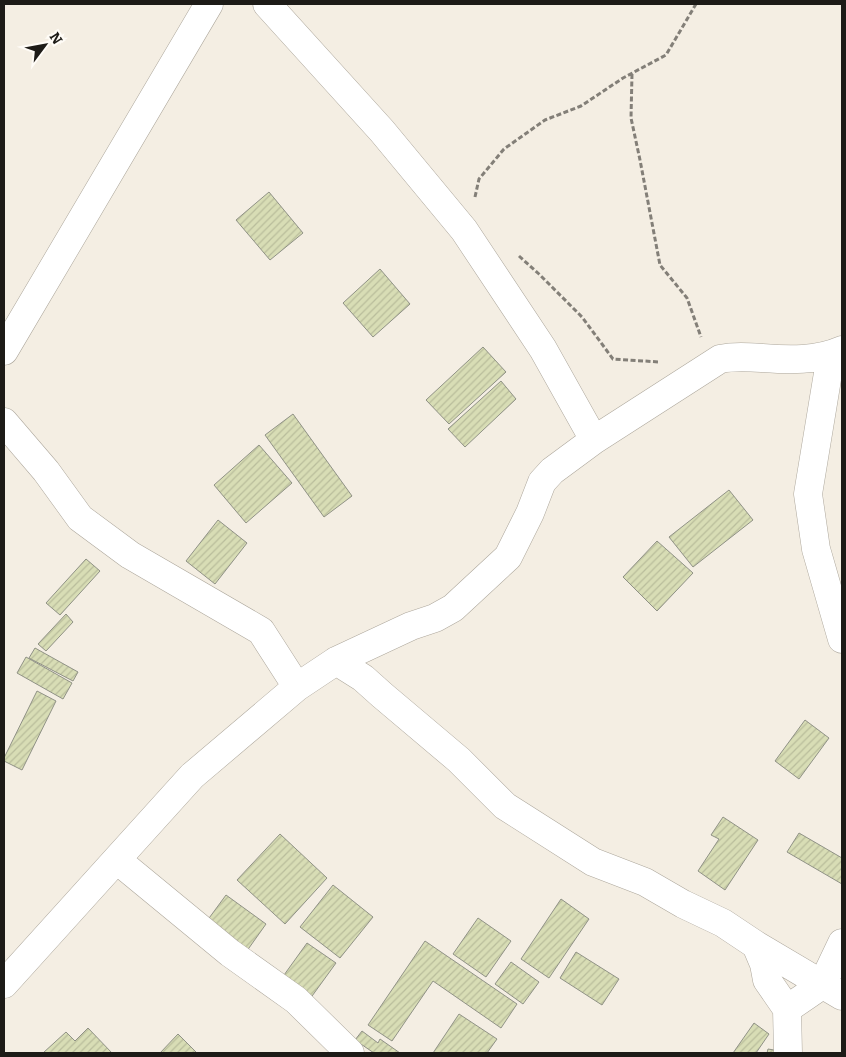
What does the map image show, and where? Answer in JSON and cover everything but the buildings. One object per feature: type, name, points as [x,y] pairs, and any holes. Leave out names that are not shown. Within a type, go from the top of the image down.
[{"type":"street","points":[[4,351],[209,4]]},
{"type":"street","points":[[267,4],[382,131],[464,230],[543,349],[594,440]]},
{"type":"street","points":[[4,984],[192,776],[297,687],[336,661],[410,626],[435,618],[453,608],[508,557],[530,513],[542,482],[564,461],[714,363],[730,356],[791,360],[836,353],[808,494],[816,549],[842,638]]},
{"type":"street","points":[[4,422],[46,471],[80,518],[130,555],[261,631],[297,687]]},
{"type":"street","points":[[336,661],[362,678],[459,760],[505,806],[593,862],[645,882],[683,904],[723,923],[832,990]]},
{"type":"street","points":[[117,860],[230,953],[296,1000],[350,1053]]},
{"type":"street","points":[[832,990],[842,943]]},
{"type":"street","points":[[756,944],[764,964],[767,980],[787,1009],[788,1053]]},
{"type":"street","points":[[787,1009],[832,990]]},
{"type":"path","points":[[473,204],[480,179],[504,149],[545,120],[581,106],[632,73],[666,55],[696,4]]},
{"type":"path","points":[[632,73],[630,118],[660,265],[687,298],[704,343],[714,363]]},
{"type":"path","points":[[517,254],[540,274],[582,317],[613,359],[660,362]]}]
